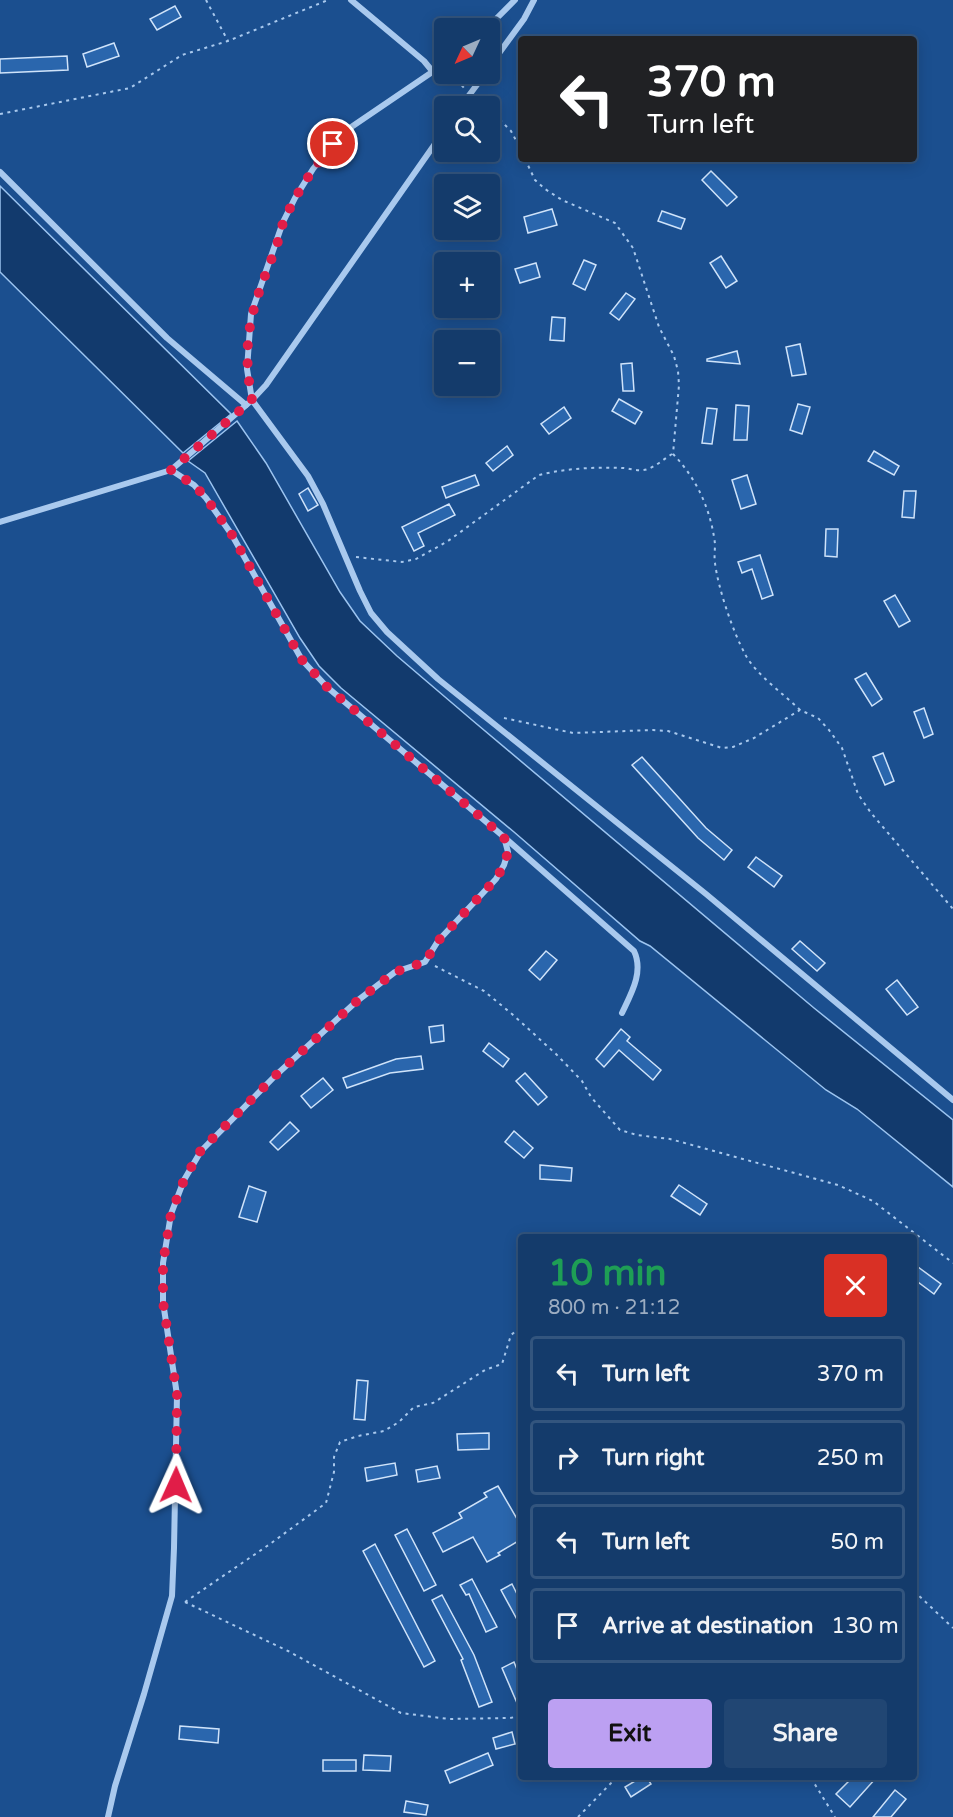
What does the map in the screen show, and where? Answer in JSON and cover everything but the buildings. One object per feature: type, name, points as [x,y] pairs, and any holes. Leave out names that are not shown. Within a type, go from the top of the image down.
[{"type":"street","points":[[351,0],[424,61],[433,72],[341,134],[314,169],[296,198],[283,222],[251,314],[247,369],[252,400],[309,476],[371,613],[387,632],[438,679],[706,894],[953,1100]]},
{"type":"street","points":[[497,18],[515,0]]},
{"type":"street","points":[[500,52],[524,19],[534,0]]},
{"type":"street","points":[[0,522],[171,470],[252,400],[266,385],[434,145]]},
{"type":"street","points":[[0,172],[167,338],[246,405]]},
{"type":"street","points":[[171,470],[194,485],[206,498],[232,535],[302,660],[327,687],[634,951],[638,961],[637,975],[622,1013]]},
{"type":"street","points":[[108,1817],[115,1786],[172,1596],[177,1395],[163,1302],[163,1263],[171,1214],[184,1180],[201,1150],[275,1076],[357,1001],[395,972],[425,962],[438,941],[496,879],[508,852],[504,837]]},
{"type":"path","points":[[206,0],[228,41]]},
{"type":"path","points":[[0,114],[130,88],[173,59],[228,41],[328,0]]},
{"type":"path","points":[[500,120],[511,131],[518,144]]},
{"type":"path","points":[[526,162],[535,180],[545,189],[562,200],[615,223],[633,248],[659,327],[674,356],[678,371],[679,385],[673,454],[694,480],[711,521],[718,578],[745,655],[755,668],[800,710],[818,718],[829,730],[842,748],[858,794],[871,813],[953,909]]},
{"type":"path","points":[[344,555],[402,562],[416,559],[448,541],[539,475],[585,469],[627,468],[641,471],[673,454]]},
{"type":"path","points":[[490,719],[510,718],[573,733],[668,731],[722,748],[733,747],[754,738],[800,710]]},
{"type":"path","points":[[425,962],[484,991],[512,1014],[582,1081],[591,1097],[620,1130],[637,1135],[670,1139],[838,1185],[873,1202],[915,1234]]},
{"type":"path","points":[[917,1236],[953,1263]]},
{"type":"path","points":[[185,1602],[326,1503],[334,1472],[334,1456],[340,1442],[384,1431],[399,1422],[414,1407],[433,1403],[484,1370],[502,1364],[511,1335],[518,1330]]},
{"type":"path","points":[[917,1594],[953,1628]]},
{"type":"path","points":[[172,1596],[288,1651],[401,1713],[449,1719],[518,1716]]},
{"type":"path","points":[[578,1817],[614,1780]]},
{"type":"path","points":[[812,1780],[835,1817]]},
{"type":"water","points":[[0,186],[231,414],[183,453],[0,272]]},
{"type":"water","points":[[237,421],[266,463],[340,592],[360,621],[472,720],[814,1008],[953,1120],[953,1187],[857,1109],[826,1090],[650,946],[640,941],[514,832],[341,688],[319,666],[300,638],[205,473],[188,461]]},
{"type":"route","points":[[176,1485],[177,1395],[163,1302],[163,1263],[171,1214],[184,1180],[201,1150],[275,1076],[357,1001],[395,972],[425,962],[438,941],[496,879],[508,852],[504,837],[327,687],[302,660],[232,535],[194,485],[171,470],[252,400],[247,369],[247,350],[255,300],[283,222],[314,169],[333,144]]}]
